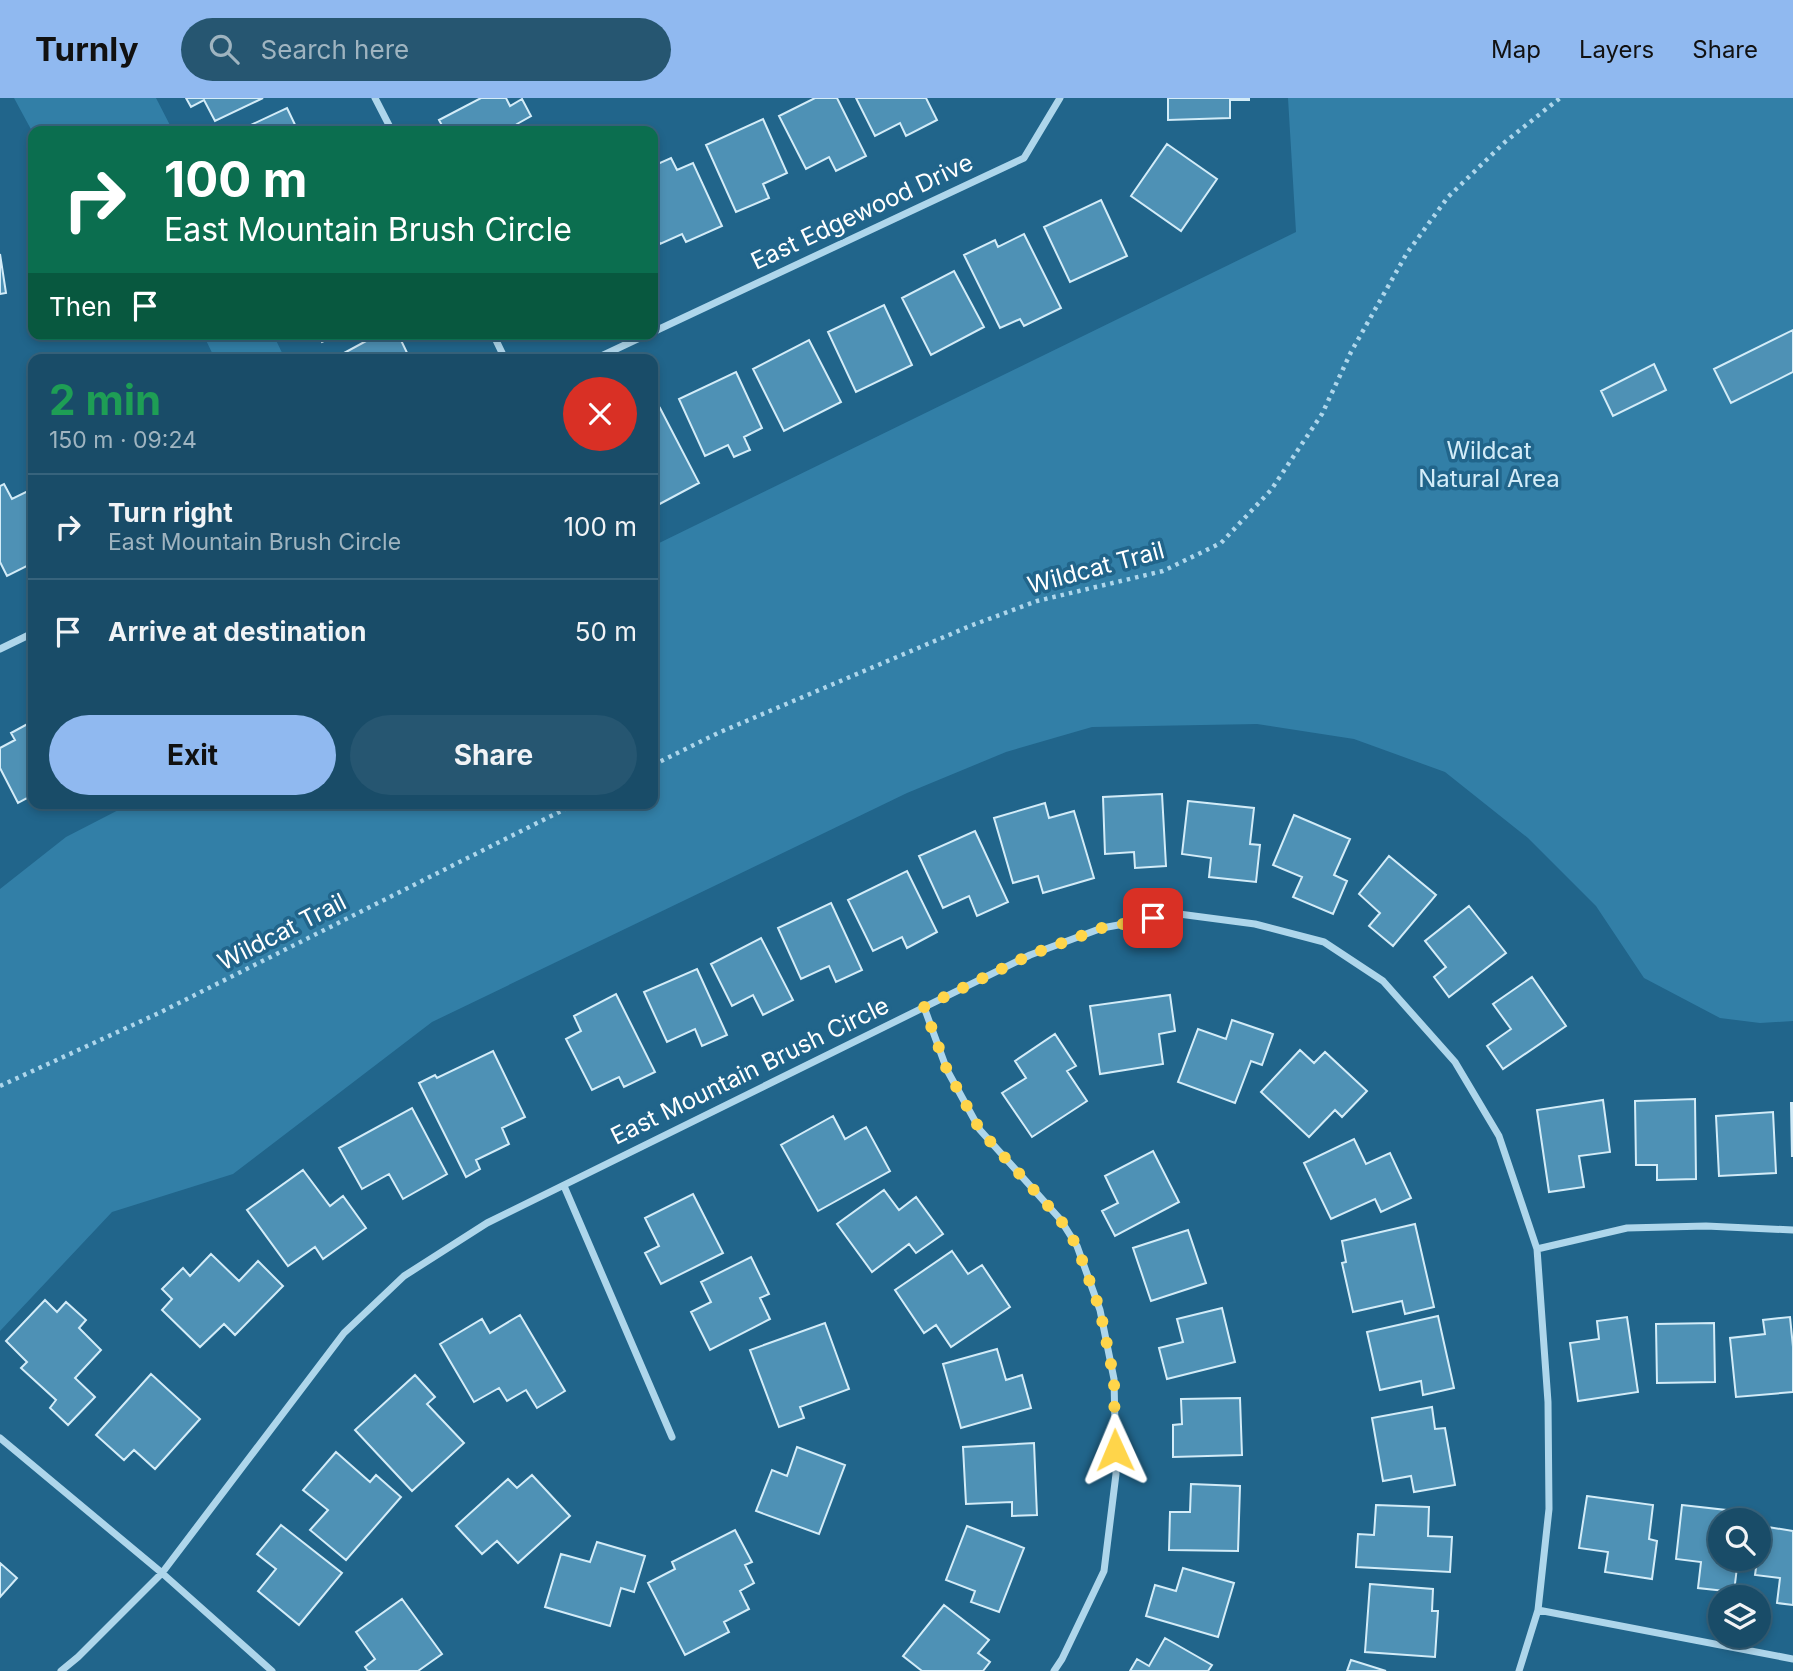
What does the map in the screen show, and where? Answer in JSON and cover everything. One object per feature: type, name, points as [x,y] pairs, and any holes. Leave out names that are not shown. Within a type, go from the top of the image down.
[{"type":"street","points":[[375,98],[389,126]]},
{"type":"street","name":"East Edgewood Drive","points":[[658,330],[1024,158],[1060,98]]},
{"type":"street","points":[[606,354],[636,340]]},
{"type":"street","points":[[0,649],[28,635]]},
{"type":"street","name":"East Mountain Brush Circle","points":[[61,1671],[162,1573],[344,1333],[404,1276],[487,1223],[1030,955],[1102,928],[1178,914],[1255,924],[1324,942],[1383,981],[1455,1062],[1499,1136],[1537,1249],[1548,1402],[1549,1509],[1538,1610],[1519,1671]]},
{"type":"street","points":[[924,1007],[947,1070],[980,1130],[1060,1219],[1077,1246],[1100,1310],[1114,1379],[1116,1474],[1104,1571],[1054,1671]]},
{"type":"street","points":[[564,1186],[672,1437]]},
{"type":"street","points":[[1537,1249],[1628,1228],[1706,1226],[1793,1230]]},
{"type":"street","points":[[0,1438],[162,1573],[272,1671]]},
{"type":"street","points":[[1538,1610],[1793,1659]]},
{"type":"path","name":"Wildcat Trail","points":[[658,763],[718,733],[970,626],[1037,601],[1163,571],[1221,543],[1271,490],[1314,425],[1351,352],[1407,253],[1448,197],[1504,142],[1560,98]]},
{"type":"path","name":"Wildcat Trail","points":[[0,1086],[159,1013],[565,809]]},
{"type":"green space","points":[[14,98],[156,98],[170,126],[29,126]]},
{"type":"green space","name":"Wildcat Natural Area","points":[[1288,98],[1793,98],[1793,1021],[1760,1023],[1720,1018],[1644,978],[1596,906],[1528,838],[1445,772],[1354,739],[1257,724],[1092,727],[1006,752],[907,793],[432,1022],[233,1174],[112,1212],[0,1331],[0,889],[66,837],[120,809],[658,809],[658,544],[1296,232]]},
{"type":"green space","points":[[206,340],[276,340],[283,354],[213,354]]},
{"type":"building","points":[[186,98],[263,98],[215,121],[204,100],[191,107]]},
{"type":"building","points":[[481,98],[506,98],[510,106],[522,99],[531,116],[517,124],[518,126],[442,126],[439,120]]},
{"type":"building","points":[[815,98],[837,98],[866,156],[836,171],[829,157],[806,169],[779,116]]},
{"type":"building","points":[[856,98],[926,98],[937,120],[906,136],[900,123],[875,136]]},
{"type":"building","points":[[1168,98],[1249,100],[1230,100],[1230,118],[1168,120]]},
{"type":"building","points":[[287,108],[296,126],[249,126]]},
{"type":"building","points":[[763,119],[787,173],[763,184],[769,198],[736,212],[706,145]]},
{"type":"building","points":[[1167,144],[1217,179],[1181,231],[1131,196]]},
{"type":"building","points":[[671,158],[677,170],[693,163],[722,226],[686,242],[682,234],[660,244],[658,164]]},
{"type":"building","points":[[1101,200],[1127,256],[1070,282],[1044,227]]},
{"type":"building","points":[[1024,234],[1061,308],[1024,326],[1020,319],[1000,328],[964,255],[995,240],[998,247]]},
{"type":"building","points":[[0,254],[6,293],[0,294]]},
{"type":"building","points":[[954,271],[984,327],[931,355],[902,298]]},
{"type":"building","points":[[884,305],[912,365],[856,392],[828,332]]},
{"type":"building","points":[[1793,330],[1793,372],[1731,403],[1714,369]]},
{"type":"building","points":[[368,340],[401,340],[408,354],[342,354]]},
{"type":"building","points":[[809,340],[841,402],[784,431],[753,369]]},
{"type":"building","points":[[1654,364],[1666,390],[1613,416],[1601,391]]},
{"type":"building","points":[[736,372],[762,428],[744,437],[750,450],[734,457],[728,445],[705,456],[679,399]]},
{"type":"building","points":[[660,408],[699,483],[658,505]]},
{"type":"building","points":[[4,484],[12,499],[28,491],[28,566],[7,576],[0,562],[0,486]]},
{"type":"building","points":[[28,724],[28,798],[18,803],[0,768],[0,748],[15,740],[11,733]]},
{"type":"building","points":[[1162,794],[1166,866],[1135,868],[1134,852],[1105,854],[1103,797]]},
{"type":"building","points":[[1188,801],[1254,808],[1250,844],[1260,845],[1256,882],[1209,877],[1211,858],[1182,854]]},
{"type":"building","points":[[1045,803],[1049,818],[1074,811],[1094,878],[1043,893],[1038,876],[1013,883],[994,818]]},
{"type":"building","points":[[1294,815],[1350,839],[1334,875],[1347,881],[1333,914],[1293,897],[1302,877],[1273,865]]},
{"type":"building","points":[[975,831],[1008,902],[977,916],[969,896],[943,908],[919,856]]},
{"type":"building","points":[[1389,856],[1436,895],[1393,946],[1369,926],[1380,913],[1359,894]]},
{"type":"building","points":[[907,871],[937,932],[907,948],[902,937],[873,951],[848,900]]},
{"type":"building","points":[[831,903],[862,970],[836,982],[829,966],[801,979],[778,928]]},
{"type":"building","points":[[1469,906],[1506,953],[1449,997],[1434,977],[1446,967],[1425,941]]},
{"type":"building","points":[[761,938],[793,1000],[763,1015],[753,995],[732,1006],[711,964]]},
{"type":"building","points":[[697,969],[727,1035],[702,1046],[695,1029],[667,1042],[644,992]]},
{"type":"building","points":[[1532,977],[1566,1026],[1503,1069],[1487,1046],[1511,1029],[1493,1004]]},
{"type":"building","points":[[616,994],[655,1072],[624,1087],[619,1077],[592,1090],[566,1039],[581,1031],[574,1016]]},
{"type":"building","points":[[1170,995],[1175,1031],[1159,1034],[1163,1064],[1100,1074],[1090,1006]]},
{"type":"building","points":[[1232,1020],[1273,1034],[1262,1065],[1251,1061],[1235,1103],[1178,1082],[1198,1029],[1226,1039]]},
{"type":"building","points":[[1055,1034],[1076,1066],[1067,1071],[1087,1101],[1032,1137],[1002,1093],[1026,1078],[1015,1061]]},
{"type":"building","points":[[1300,1050],[1314,1063],[1325,1052],[1367,1091],[1342,1117],[1335,1110],[1309,1137],[1261,1092]]},
{"type":"building","points":[[493,1051],[525,1117],[502,1128],[509,1144],[476,1160],[480,1169],[466,1177],[419,1083],[435,1075],[437,1078]]},
{"type":"building","points":[[1695,1099],[1696,1179],[1657,1180],[1657,1165],[1636,1165],[1635,1101]]},
{"type":"building","points":[[1603,1100],[1610,1152],[1579,1156],[1584,1187],[1549,1192],[1537,1110]]},
{"type":"building","points":[[1793,1103],[1793,1156],[1792,1156]]},
{"type":"building","points":[[412,1108],[447,1174],[403,1199],[389,1174],[362,1189],[339,1148]]},
{"type":"building","points":[[1773,1112],[1776,1173],[1719,1176],[1716,1116]]},
{"type":"building","points":[[833,1116],[845,1139],[866,1127],[890,1171],[818,1211],[781,1145]]},
{"type":"building","points":[[1354,1139],[1366,1164],[1390,1153],[1411,1198],[1381,1212],[1375,1199],[1331,1219],[1304,1163]]},
{"type":"building","points":[[1153,1151],[1179,1202],[1115,1236],[1102,1211],[1118,1203],[1105,1176]]},
{"type":"building","points":[[303,1170],[330,1206],[343,1196],[366,1228],[323,1259],[315,1247],[288,1266],[247,1210]]},
{"type":"building","points":[[884,1190],[899,1210],[916,1197],[943,1234],[916,1253],[909,1244],[872,1272],[837,1224]]},
{"type":"building","points":[[693,1194],[723,1253],[661,1284],[645,1253],[659,1246],[645,1218]]},
{"type":"building","points":[[1415,1224],[1434,1307],[1405,1314],[1402,1301],[1353,1312],[1342,1263],[1346,1262],[1342,1241]]},
{"type":"building","points":[[1188,1230],[1206,1283],[1151,1301],[1133,1248]]},
{"type":"building","points":[[952,1251],[968,1274],[982,1265],[1010,1307],[951,1347],[936,1325],[924,1333],[895,1290]]},
{"type":"building","points":[[211,1254],[239,1281],[258,1261],[283,1286],[235,1335],[224,1324],[200,1347],[162,1310],[172,1299],[162,1289],[183,1268],[190,1276]]},
{"type":"building","points":[[751,1257],[769,1294],[760,1298],[770,1319],[710,1350],[691,1312],[711,1302],[701,1282]]},
{"type":"building","points":[[45,1300],[57,1312],[66,1302],[86,1320],[79,1328],[101,1350],[75,1378],[95,1397],[68,1425],[50,1408],[56,1400],[21,1368],[27,1362],[6,1341]]},
{"type":"building","points":[[1222,1308],[1235,1362],[1167,1379],[1159,1348],[1183,1342],[1177,1319]]},
{"type":"building","points":[[520,1315],[565,1391],[537,1408],[526,1390],[507,1401],[499,1388],[474,1402],[440,1344],[482,1319],[490,1333]]},
{"type":"building","points":[[1438,1316],[1454,1388],[1423,1395],[1421,1381],[1380,1390],[1367,1332]]},
{"type":"building","points":[[1627,1317],[1638,1392],[1578,1401],[1570,1343],[1599,1339],[1597,1321]]},
{"type":"building","points":[[1790,1317],[1793,1392],[1736,1397],[1730,1338],[1765,1334],[1763,1320]]},
{"type":"building","points":[[825,1323],[849,1389],[800,1407],[804,1418],[779,1427],[750,1350]]},
{"type":"building","points":[[1714,1323],[1715,1382],[1657,1383],[1656,1324]]},
{"type":"building","points":[[997,1349],[1006,1380],[1022,1375],[1031,1408],[961,1428],[943,1364]]},
{"type":"building","points":[[151,1374],[200,1419],[155,1469],[134,1450],[124,1460],[96,1435]]},
{"type":"building","points":[[415,1375],[435,1397],[427,1404],[464,1443],[412,1491],[355,1430]]},
{"type":"building","points":[[1240,1398],[1242,1455],[1173,1457],[1173,1425],[1182,1424],[1181,1399]]},
{"type":"building","points":[[1432,1407],[1435,1429],[1445,1428],[1455,1485],[1414,1492],[1411,1476],[1383,1481],[1372,1418]]},
{"type":"building","points":[[1034,1443],[1037,1515],[1012,1516],[1012,1502],[966,1504],[963,1447]]},
{"type":"building","points":[[797,1447],[845,1465],[819,1534],[756,1511],[772,1470],[787,1476]]},
{"type":"building","points":[[336,1452],[370,1482],[376,1475],[401,1497],[346,1560],[310,1530],[328,1510],[303,1490]]},
{"type":"building","points":[[532,1475],[570,1516],[518,1563],[497,1541],[482,1554],[456,1526],[508,1479],[517,1488]]},
{"type":"building","points":[[1191,1484],[1240,1486],[1238,1551],[1169,1550],[1170,1512],[1190,1512]]},
{"type":"building","points":[[1587,1496],[1653,1505],[1649,1539],[1657,1541],[1652,1579],[1605,1572],[1608,1552],[1579,1548]]},
{"type":"building","points":[[1376,1505],[1429,1507],[1428,1536],[1452,1537],[1450,1572],[1356,1567],[1358,1534],[1374,1535]]},
{"type":"building","points":[[1682,1505],[1709,1508],[1708,1571],[1737,1571],[1735,1585],[1708,1585],[1708,1589],[1698,1588],[1701,1562],[1676,1559]]},
{"type":"building","points":[[281,1525],[342,1573],[299,1625],[258,1591],[276,1569],[257,1554]]},
{"type":"building","points":[[967,1526],[1024,1548],[999,1612],[971,1602],[975,1591],[946,1580]]},
{"type":"building","points":[[1771,1527],[1793,1531],[1793,1605],[1777,1603],[1780,1578],[1755,1575],[1756,1571],[1771,1571]]},
{"type":"building","points":[[735,1530],[752,1562],[745,1565],[754,1583],[740,1591],[749,1609],[724,1622],[729,1632],[685,1655],[648,1583],[675,1569],[672,1562]]},
{"type":"building","points":[[597,1542],[645,1556],[634,1592],[621,1588],[610,1626],[545,1607],[561,1554],[590,1562]]},
{"type":"building","points":[[0,1563],[17,1578],[0,1597]]},
{"type":"building","points":[[1183,1568],[1234,1583],[1218,1637],[1146,1616],[1155,1585],[1176,1591]]},
{"type":"building","points":[[1370,1584],[1433,1589],[1432,1611],[1438,1611],[1435,1657],[1365,1652]]},
{"type":"building","points":[[402,1599],[442,1654],[418,1671],[368,1671],[365,1667],[375,1659],[356,1632]]},
{"type":"building","points":[[944,1605],[989,1640],[978,1653],[990,1662],[983,1671],[922,1671],[903,1656]]},
{"type":"building","points":[[1165,1638],[1212,1665],[1208,1671],[1130,1671],[1137,1659],[1149,1666]]},
{"type":"building","points":[[1351,1660],[1386,1671],[1347,1671]]},
{"type":"route","points":[[1115,1450],[1114,1379],[1100,1310],[1077,1246],[1060,1219],[980,1130],[947,1070],[924,1007],[1030,955],[1102,928],[1153,918]]}]
